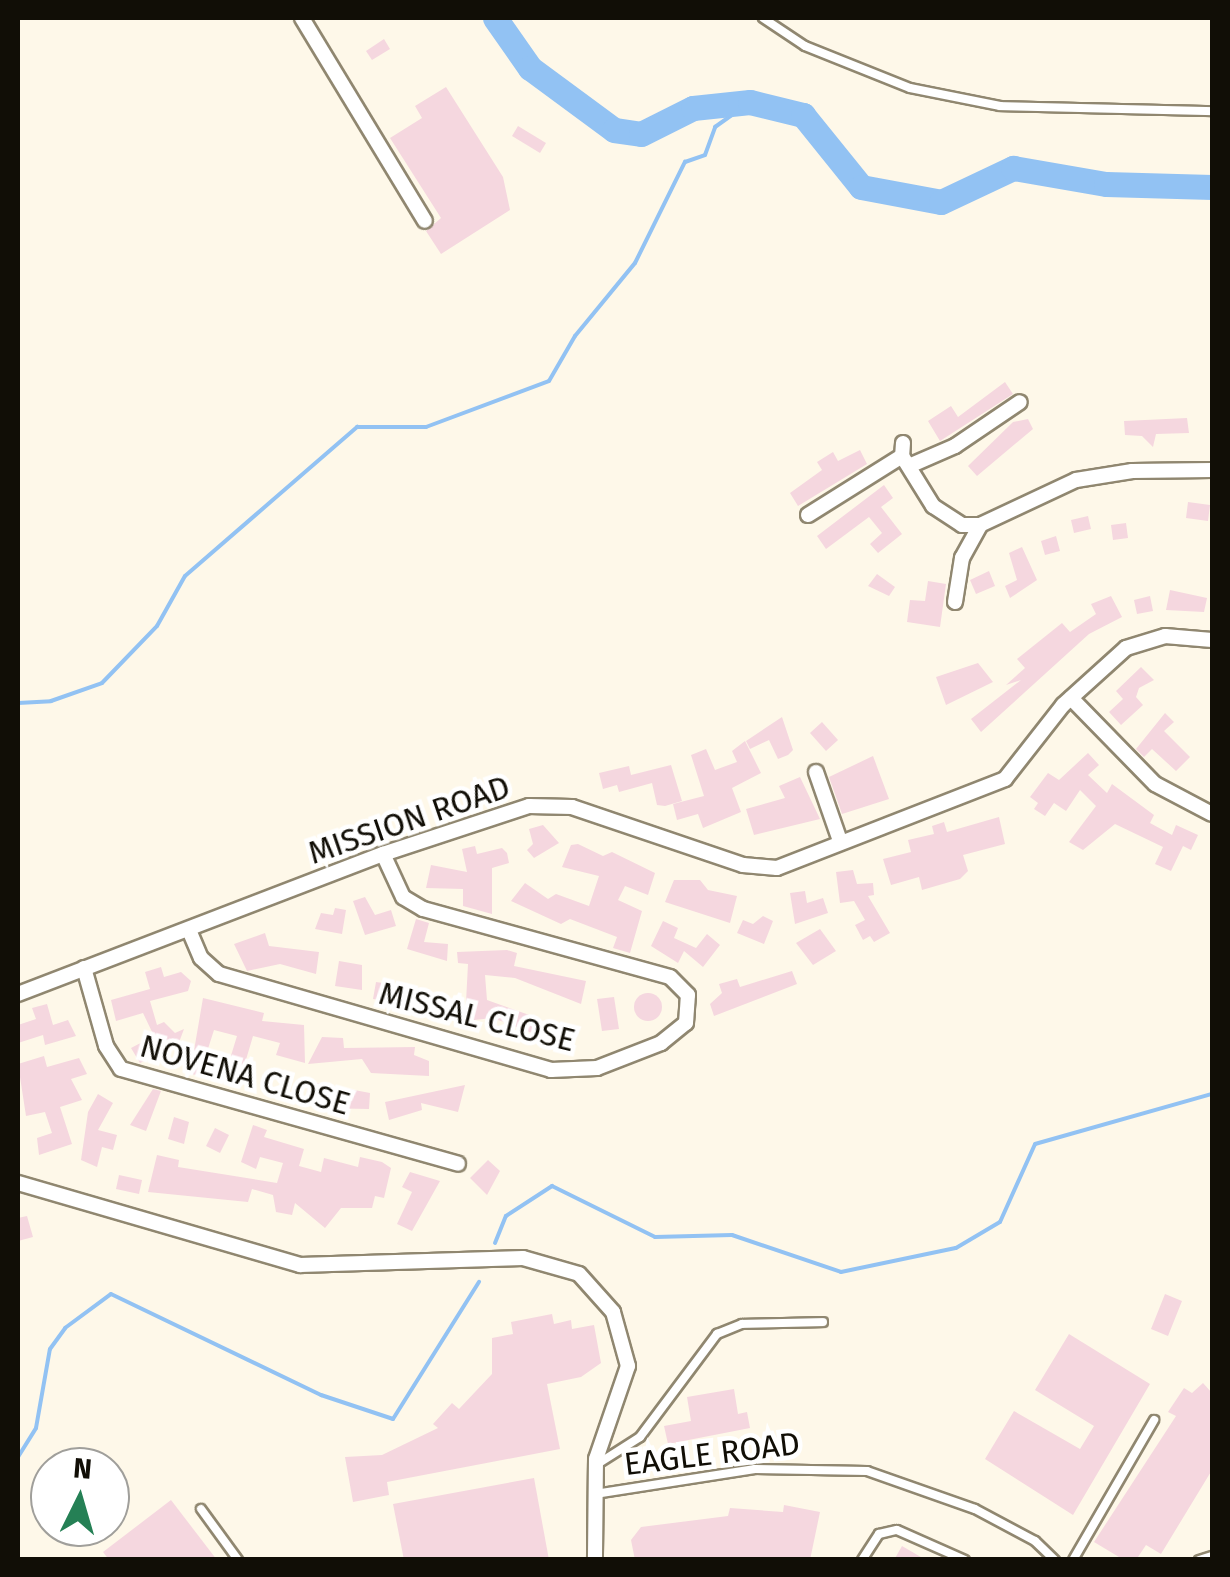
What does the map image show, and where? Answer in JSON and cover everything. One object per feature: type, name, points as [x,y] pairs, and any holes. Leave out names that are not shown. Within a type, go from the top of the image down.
[{"type":"street","points":[[302,18],[425,221]]},
{"type":"street","points":[[808,515],[904,455],[955,446],[1020,402]]},
{"type":"street","points":[[904,455],[943,518],[980,525],[1076,480],[1132,471],[1212,470]]},
{"type":"street","points":[[955,602],[962,558],[980,525]]},
{"type":"street","name":"MISSION ROAD","points":[[18,994],[383,854],[551,803],[756,868],[785,865],[1005,778],[1071,698],[1145,640],[1212,640]]},
{"type":"street","points":[[1071,698],[1155,784],[1212,814]]},
{"type":"street","points":[[816,772],[840,841]]},
{"type":"street","name":"MISSAL CLOSE","points":[[189,930],[201,958],[219,974],[551,1070],[597,1068],[661,1043],[686,1023],[688,995],[670,977],[422,909],[397,888],[383,854]]},
{"type":"street","name":"NOVENA CLOSE","points":[[84,968],[106,1046],[121,1069],[458,1164]]},
{"type":"street","points":[[18,1183],[300,1264],[523,1258],[579,1274],[613,1312],[628,1366],[596,1465],[595,1560]]},
{"type":"lane","points":[[763,18],[804,46],[910,88],[1000,106],[1212,112]]},
{"type":"lane","points":[[596,1465],[640,1437],[717,1334],[742,1324],[823,1322]]},
{"type":"lane","points":[[1073,1560],[1154,1420]]},
{"type":"lane","name":"EAGLE ROAD","points":[[593,1494],[755,1469],[867,1470],[974,1509],[1035,1541],[1055,1560]]},
{"type":"lane","points":[[201,1509],[238,1560]]},
{"type":"lane","points":[[862,1560],[879,1534],[897,1530],[965,1560]]},
{"type":"lane","points":[[1199,1560],[1212,1556]]},
{"type":"building","points":[[384,39],[390,49],[372,60],[366,51]]},
{"type":"building","points":[[446,87],[503,177],[510,210],[441,254],[426,231],[441,218],[390,138],[422,118],[415,106]]},
{"type":"building","points":[[518,126],[546,143],[540,153],[512,136]]},
{"type":"building","points":[[1005,382],[1013,394],[940,441],[928,421],[951,406],[958,417]]},
{"type":"building","points":[[1187,418],[1189,433],[1156,434],[1153,447],[1142,436],[1125,435],[1124,421]]},
{"type":"building","points":[[1028,419],[1033,429],[977,476],[968,466],[1013,422]]},
{"type":"building","points":[[860,450],[867,464],[798,506],[790,493],[822,470],[817,462],[833,452],[838,461]]},
{"type":"building","points":[[884,485],[893,498],[881,507],[902,534],[878,553],[870,544],[882,533],[869,517],[826,549],[817,536]]},
{"type":"building","points":[[1188,502],[1210,505],[1208,521],[1186,518]]},
{"type":"building","points":[[1088,516],[1091,529],[1074,533],[1071,520]]},
{"type":"building","points":[[1126,523],[1128,538],[1113,540],[1111,525]]},
{"type":"building","points":[[1056,536],[1060,551],[1045,555],[1041,541]]},
{"type":"building","points":[[1022,547],[1037,580],[1010,598],[1005,586],[1017,580],[1009,553]]},
{"type":"building","points":[[989,571],[995,586],[976,594],[970,580]]},
{"type":"building","points":[[877,574],[895,587],[889,596],[868,586]]},
{"type":"building","points":[[928,581],[946,584],[940,627],[907,622],[910,600],[925,601]]},
{"type":"building","points":[[1170,590],[1207,598],[1204,612],[1166,610]]},
{"type":"building","points":[[1111,596],[1122,617],[1089,634],[981,732],[971,719],[1021,680],[1006,685],[1025,668],[1017,659],[1062,623],[1070,632],[1096,614],[1091,604]]},
{"type":"building","points":[[1150,596],[1153,611],[1137,614],[1134,600]]},
{"type":"building","points":[[978,663],[993,682],[946,705],[936,677]]},
{"type":"building","points":[[1141,667],[1154,680],[1139,688],[1136,697],[1143,705],[1121,725],[1109,712],[1123,699],[1116,691]]},
{"type":"building","points":[[1165,713],[1174,722],[1164,731],[1190,757],[1176,771],[1152,749],[1144,757],[1136,749]]},
{"type":"building","points":[[782,717],[793,750],[788,755],[778,759],[769,740],[750,749],[746,741]]},
{"type":"building","points":[[822,722],[838,740],[826,751],[810,733]]},
{"type":"building","points":[[745,741],[761,773],[732,788],[741,812],[703,828],[698,814],[677,820],[673,804],[704,796],[691,755],[706,749],[715,770],[737,762],[732,751]]},
{"type":"building","points":[[1088,753],[1099,765],[1088,775],[1107,793],[1112,784],[1154,815],[1150,823],[1172,835],[1176,825],[1198,835],[1191,850],[1183,846],[1171,871],[1155,864],[1163,847],[1115,824],[1083,850],[1069,842],[1096,806],[1080,790],[1066,811],[1054,803],[1045,816],[1034,809],[1038,803],[1030,797],[1048,773],[1059,780]]},
{"type":"building","points":[[873,756],[889,799],[842,814],[829,777]]},
{"type":"building","points":[[671,765],[682,801],[665,806],[657,805],[652,783],[619,792],[617,785],[603,789],[599,773],[629,766],[631,775]]},
{"type":"building","points":[[800,777],[820,819],[754,835],[746,809],[785,798],[779,786]]},
{"type":"building","points":[[999,817],[1005,844],[963,855],[968,871],[960,879],[922,890],[919,877],[891,885],[883,859],[911,852],[908,840],[934,834],[932,826],[944,822],[947,832]]},
{"type":"building","points":[[543,825],[559,843],[534,858],[527,850],[533,844],[529,829]]},
{"type":"building","points":[[578,844],[603,856],[612,852],[655,873],[648,895],[625,886],[618,900],[642,911],[630,953],[613,948],[617,937],[570,919],[561,924],[511,901],[525,883],[548,899],[556,894],[589,906],[599,876],[562,867],[571,845]]},
{"type":"building","points":[[475,846],[477,854],[502,848],[507,853],[509,863],[492,868],[492,914],[463,906],[463,889],[426,888],[431,865],[467,872],[462,849]]},
{"type":"building","points":[[853,870],[857,884],[873,883],[874,895],[868,896],[890,933],[874,942],[870,936],[863,940],[855,925],[865,920],[854,901],[840,903],[836,872]]},
{"type":"building","points":[[674,880],[700,880],[708,890],[737,896],[730,923],[665,902]]},
{"type":"building","points":[[805,891],[807,903],[823,898],[828,913],[795,924],[790,893]]},
{"type":"building","points":[[365,897],[375,915],[391,910],[396,926],[365,935],[353,901]]},
{"type":"building","points":[[335,908],[346,910],[342,934],[315,929],[321,913],[333,915]]},
{"type":"building","points":[[763,916],[773,921],[764,944],[737,933],[743,920],[753,924]]},
{"type":"building","points":[[416,919],[429,923],[424,942],[448,944],[447,961],[407,949]]},
{"type":"building","points":[[663,921],[678,928],[674,938],[696,948],[707,934],[720,945],[703,967],[684,951],[678,963],[651,946]]},
{"type":"building","points":[[820,929],[836,951],[813,965],[796,943]]},
{"type":"building","points":[[265,933],[269,946],[319,952],[316,974],[280,964],[247,971],[234,944]]},
{"type":"building","points":[[457,952],[517,953],[514,966],[586,981],[581,1004],[515,978],[485,975],[487,1000],[535,1017],[532,1033],[493,1018],[465,1021],[468,964],[458,963]]},
{"type":"building","points":[[339,961],[362,965],[362,990],[335,986]]},
{"type":"building","points":[[161,967],[164,977],[181,972],[191,981],[188,991],[150,1001],[157,1025],[164,1022],[175,1033],[184,1029],[178,1045],[140,1063],[131,1048],[154,1036],[143,1013],[116,1021],[111,1000],[150,989],[145,972]]},
{"type":"building","points":[[792,971],[797,984],[714,1016],[710,1004],[722,993],[719,984],[737,979],[740,987]]},
{"type":"building","points":[[376,982],[409,987],[408,994],[445,996],[445,1012],[392,1007],[393,1002],[373,999]]},
{"type":"building","points":[[648,993],[658,997],[662,1007],[658,1017],[648,1021],[638,1017],[634,1007],[638,997]]},
{"type":"building","points":[[614,997],[619,1029],[602,1031],[597,999]]},
{"type":"building","points":[[203,998],[264,1013],[262,1021],[304,1025],[305,1063],[276,1055],[280,1043],[253,1036],[240,1080],[190,1074]],"holes":[[[214,1030],[237,1036],[229,1062],[206,1055]]]},
{"type":"building","points":[[47,1004],[53,1025],[68,1020],[76,1036],[45,1045],[43,1035],[18,1043],[18,1025],[36,1019],[32,1008]]},
{"type":"building","points":[[552,1023],[573,1035],[567,1051],[544,1037]]},
{"type":"building","points":[[322,1037],[343,1038],[344,1048],[415,1047],[414,1055],[429,1061],[429,1076],[371,1073],[362,1059],[308,1064]]},
{"type":"building","points":[[44,1056],[47,1067],[79,1058],[87,1074],[71,1079],[82,1100],[60,1107],[72,1144],[39,1155],[37,1138],[52,1133],[45,1112],[26,1116],[18,1064]]},
{"type":"building","points":[[307,1081],[370,1093],[369,1109],[318,1108],[319,1098],[307,1098]]},
{"type":"building","points":[[465,1085],[458,1112],[421,1103],[422,1110],[389,1120],[385,1102]]},
{"type":"building","points":[[153,1089],[161,1091],[146,1131],[130,1125]]},
{"type":"building","points":[[98,1094],[113,1103],[98,1130],[117,1135],[113,1150],[102,1147],[97,1167],[81,1160],[88,1112]]},
{"type":"building","points":[[174,1117],[189,1122],[184,1144],[168,1139]]},
{"type":"building","points":[[253,1125],[267,1130],[264,1137],[304,1149],[299,1166],[321,1172],[324,1158],[358,1167],[360,1157],[382,1162],[391,1168],[384,1198],[375,1196],[372,1208],[341,1208],[325,1228],[295,1203],[292,1215],[276,1212],[273,1195],[252,1189],[248,1202],[148,1192],[157,1155],[179,1160],[178,1167],[277,1183],[283,1163],[260,1157],[256,1169],[241,1162]]},
{"type":"building","points":[[215,1128],[229,1135],[220,1153],[206,1146]]},
{"type":"building","points":[[488,1160],[500,1171],[487,1195],[470,1178]]},
{"type":"building","points":[[410,1172],[440,1181],[412,1231],[397,1224],[412,1192],[402,1187]]},
{"type":"building","points":[[119,1175],[142,1180],[139,1194],[116,1189]]},
{"type":"building","points":[[27,1216],[33,1237],[18,1241],[18,1218]]},
{"type":"building","points":[[1165,1294],[1182,1301],[1168,1336],[1151,1329]]},
{"type":"building","points":[[552,1314],[554,1324],[571,1320],[572,1329],[594,1325],[601,1363],[581,1377],[547,1384],[560,1449],[387,1482],[389,1495],[353,1502],[345,1457],[382,1455],[438,1428],[433,1424],[452,1403],[459,1409],[492,1374],[492,1338],[513,1334],[511,1322]]},
{"type":"building","points":[[1069,1334],[1150,1384],[1073,1515],[985,1459],[1014,1411],[1080,1449],[1094,1426],[1035,1390]]},
{"type":"building","points":[[1203,1383],[1212,1393],[1212,1470],[1161,1554],[1146,1545],[1138,1557],[1124,1560],[1094,1542],[1176,1416],[1168,1412],[1184,1388],[1192,1393]]},
{"type":"building","points":[[734,1389],[738,1414],[747,1412],[750,1428],[668,1444],[664,1426],[691,1421],[687,1397]]},
{"type":"building","points":[[534,1478],[549,1560],[404,1560],[393,1504]]},
{"type":"building","points":[[171,1500],[217,1560],[109,1560],[103,1552],[110,1547],[130,1547],[130,1531]]},
{"type":"building","points":[[784,1505],[820,1512],[810,1560],[635,1560],[631,1540],[641,1527],[728,1516],[730,1508],[783,1512]]},
{"type":"building","points":[[902,1546],[926,1560],[894,1560]]},
{"type":"waterway","points":[[495,18],[530,68],[614,130],[641,134],[693,108],[750,102],[803,115],[861,187],[941,202],[1013,168],[1106,184],[1212,187]]},
{"type":"waterway","points":[[18,703],[51,701],[102,683],[157,626],[185,576],[357,427],[426,427],[549,381],[575,336],[635,263],[685,162],[705,155],[715,127],[750,102]]},
{"type":"waterway","points":[[495,1243],[506,1216],[552,1186],[655,1237],[732,1235],[841,1272],[956,1248],[1000,1222],[1035,1144],[1212,1094]]},
{"type":"waterway","points":[[18,1457],[36,1428],[50,1349],[65,1328],[111,1294],[321,1395],[393,1419],[479,1282]]}]
